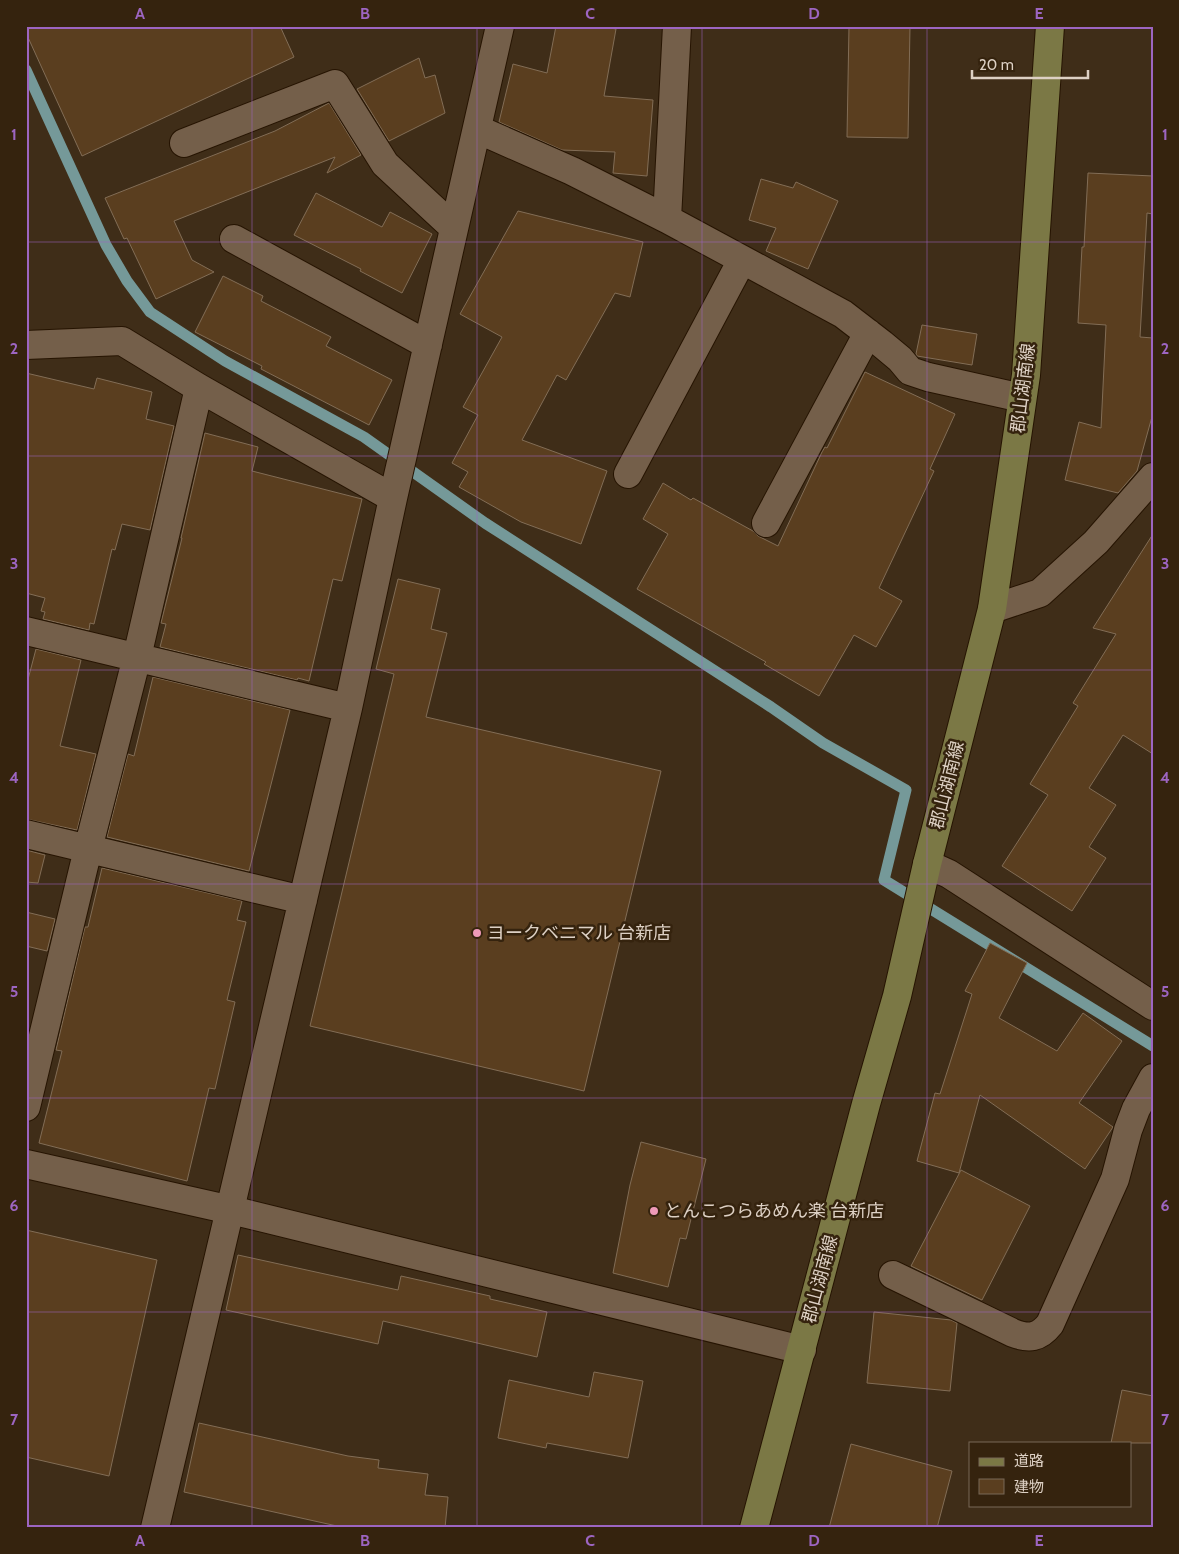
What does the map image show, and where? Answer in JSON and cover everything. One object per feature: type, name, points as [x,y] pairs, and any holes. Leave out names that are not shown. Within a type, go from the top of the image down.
[{"type":"main road","name":"郡山湖南線","points":[[754,1528],[866,1104],[897,996],[927,864],[992,608],[1026,375],[1050,26]]},
{"type":"street","points":[[155,1528],[348,708],[500,26]]},
{"type":"street","points":[[667,219],[677,26]]},
{"type":"street","points":[[184,143],[335,84],[385,164],[454,228]]},
{"type":"street","points":[[477,129],[572,171],[667,219],[843,314],[900,359],[910,371],[919,375],[1022,398]]},
{"type":"street","points":[[234,239],[428,345]]},
{"type":"street","points":[[628,474],[742,260]]},
{"type":"street","points":[[766,523],[868,333]]},
{"type":"street","points":[[26,345],[122,341],[200,388],[394,498]]},
{"type":"street","points":[[26,1107],[88,849],[137,657],[200,388]]},
{"type":"street","points":[[992,608],[1040,593],[1096,542],[1153,477]]},
{"type":"street","points":[[26,631],[348,708]]},
{"type":"street","points":[[26,834],[303,900]]},
{"type":"street","points":[[927,864],[949,874],[1153,1006]]},
{"type":"street","points":[[893,1275],[1024,1337],[1034,1337],[1044,1332],[1050,1324],[1115,1179],[1131,1123],[1153,1078]]},
{"type":"street","points":[[26,1164],[230,1210],[802,1350]]},
{"type":"building","points":[[26,26],[280,26],[294,57],[82,156],[26,33]]},
{"type":"building","points":[[556,26],[599,26],[616,29],[604,96],[653,100],[647,176],[613,173],[615,152],[562,150],[499,122],[513,64],[547,73]]},
{"type":"building","points":[[849,26],[910,26],[908,138],[847,137]]},
{"type":"building","points":[[419,58],[425,78],[435,75],[445,113],[389,141],[357,89]]},
{"type":"building","points":[[329,103],[361,155],[327,173],[335,157],[174,221],[192,260],[214,272],[156,299],[127,238],[124,239],[105,198],[275,131]]},
{"type":"building","points":[[1088,173],[1153,176],[1153,214],[1147,213],[1140,337],[1153,338],[1153,413],[1137,471],[1118,493],[1065,480],[1079,422],[1101,428],[1106,325],[1078,323]]},
{"type":"building","points":[[761,179],[793,188],[796,182],[838,201],[808,269],[766,251],[776,228],[749,220]]},
{"type":"building","points":[[316,193],[382,227],[390,212],[432,234],[402,293],[360,271],[361,269],[294,235]]},
{"type":"building","points":[[518,211],[643,242],[630,297],[615,293],[566,380],[557,375],[522,440],[607,471],[581,544],[521,522],[459,487],[468,472],[452,463],[478,415],[463,407],[502,337],[460,314]]},
{"type":"building","points":[[223,276],[263,296],[261,301],[331,337],[326,346],[392,380],[369,425],[261,369],[262,366],[195,332]]},
{"type":"building","points":[[922,325],[977,334],[972,365],[917,356]]},
{"type":"building","points":[[865,372],[955,414],[930,469],[934,471],[879,588],[902,601],[876,647],[854,635],[819,696],[764,664],[766,662],[637,589],[668,534],[643,519],[663,483],[778,546],[822,452],[825,447],[827,448]]},
{"type":"building","points":[[26,373],[94,389],[97,378],[152,392],[146,419],[174,426],[150,530],[122,524],[115,550],[112,549],[94,624],[90,623],[89,630],[43,619],[45,612],[41,611],[45,598],[26,593]]},
{"type":"building","points":[[205,433],[258,447],[252,471],[362,499],[342,581],[333,579],[309,681],[298,678],[297,680],[160,647],[166,624],[161,623]]},
{"type":"building","points":[[1153,534],[1153,754],[1123,735],[1089,788],[1116,805],[1089,847],[1106,858],[1072,911],[1002,866],[1048,795],[1030,784],[1078,706],[1073,703],[1116,634],[1093,628]]},
{"type":"building","name":"ヨークベニマル 台新店","points":[[398,579],[440,589],[431,629],[447,633],[426,717],[661,771],[584,1091],[310,1026],[394,674],[376,669]]},
{"type":"building","points":[[36,649],[81,660],[60,746],[96,754],[77,830],[26,819],[26,687]]},
{"type":"building","points":[[153,677],[290,710],[249,871],[107,837],[128,754],[134,756]]},
{"type":"building","points":[[26,850],[45,855],[38,883],[26,882]]},
{"type":"building","points":[[102,868],[242,901],[237,920],[246,922],[227,1000],[235,1002],[215,1089],[209,1088],[187,1181],[39,1143],[62,1051],[56,1050],[85,927],[88,927]]},
{"type":"building","points":[[26,912],[55,919],[47,951],[26,946]]},
{"type":"building","points":[[990,943],[1027,963],[999,1018],[1057,1051],[1083,1013],[1122,1041],[1079,1103],[1113,1127],[1085,1169],[980,1095],[959,1173],[917,1161],[935,1093],[940,1094],[972,994],[965,991]]},
{"type":"building","points":[[641,1142],[706,1159],[686,1239],[680,1238],[668,1287],[613,1273],[630,1185]]},
{"type":"building","points":[[961,1170],[1030,1206],[982,1300],[911,1266]]},
{"type":"building","points":[[26,1230],[157,1260],[109,1476],[26,1457]]},
{"type":"building","points":[[238,1255],[398,1290],[401,1276],[490,1296],[490,1299],[547,1312],[537,1357],[383,1321],[378,1344],[226,1310]]},
{"type":"building","points":[[874,1312],[951,1320],[957,1323],[950,1391],[867,1383]]},
{"type":"building","points":[[594,1372],[643,1381],[628,1458],[547,1443],[546,1448],[498,1438],[509,1380],[589,1397]]},
{"type":"building","points":[[1122,1390],[1153,1396],[1153,1443],[1111,1442]]},
{"type":"building","points":[[199,1423],[348,1456],[379,1460],[378,1468],[428,1474],[425,1495],[448,1497],[445,1528],[346,1528],[184,1492]]},
{"type":"building","points":[[851,1444],[952,1471],[937,1528],[829,1528]]},
{"type":"waterway","points":[[26,70],[106,245],[127,281],[150,312],[225,361],[364,437],[485,523],[771,707],[823,743],[906,790],[884,880],[1153,1046]]},
{"type":"place","name":"ヨークベニマル 台新店","points":[[477,933]]},
{"type":"place","name":"とんこつらあめん楽 台新店","points":[[654,1211]]}]
